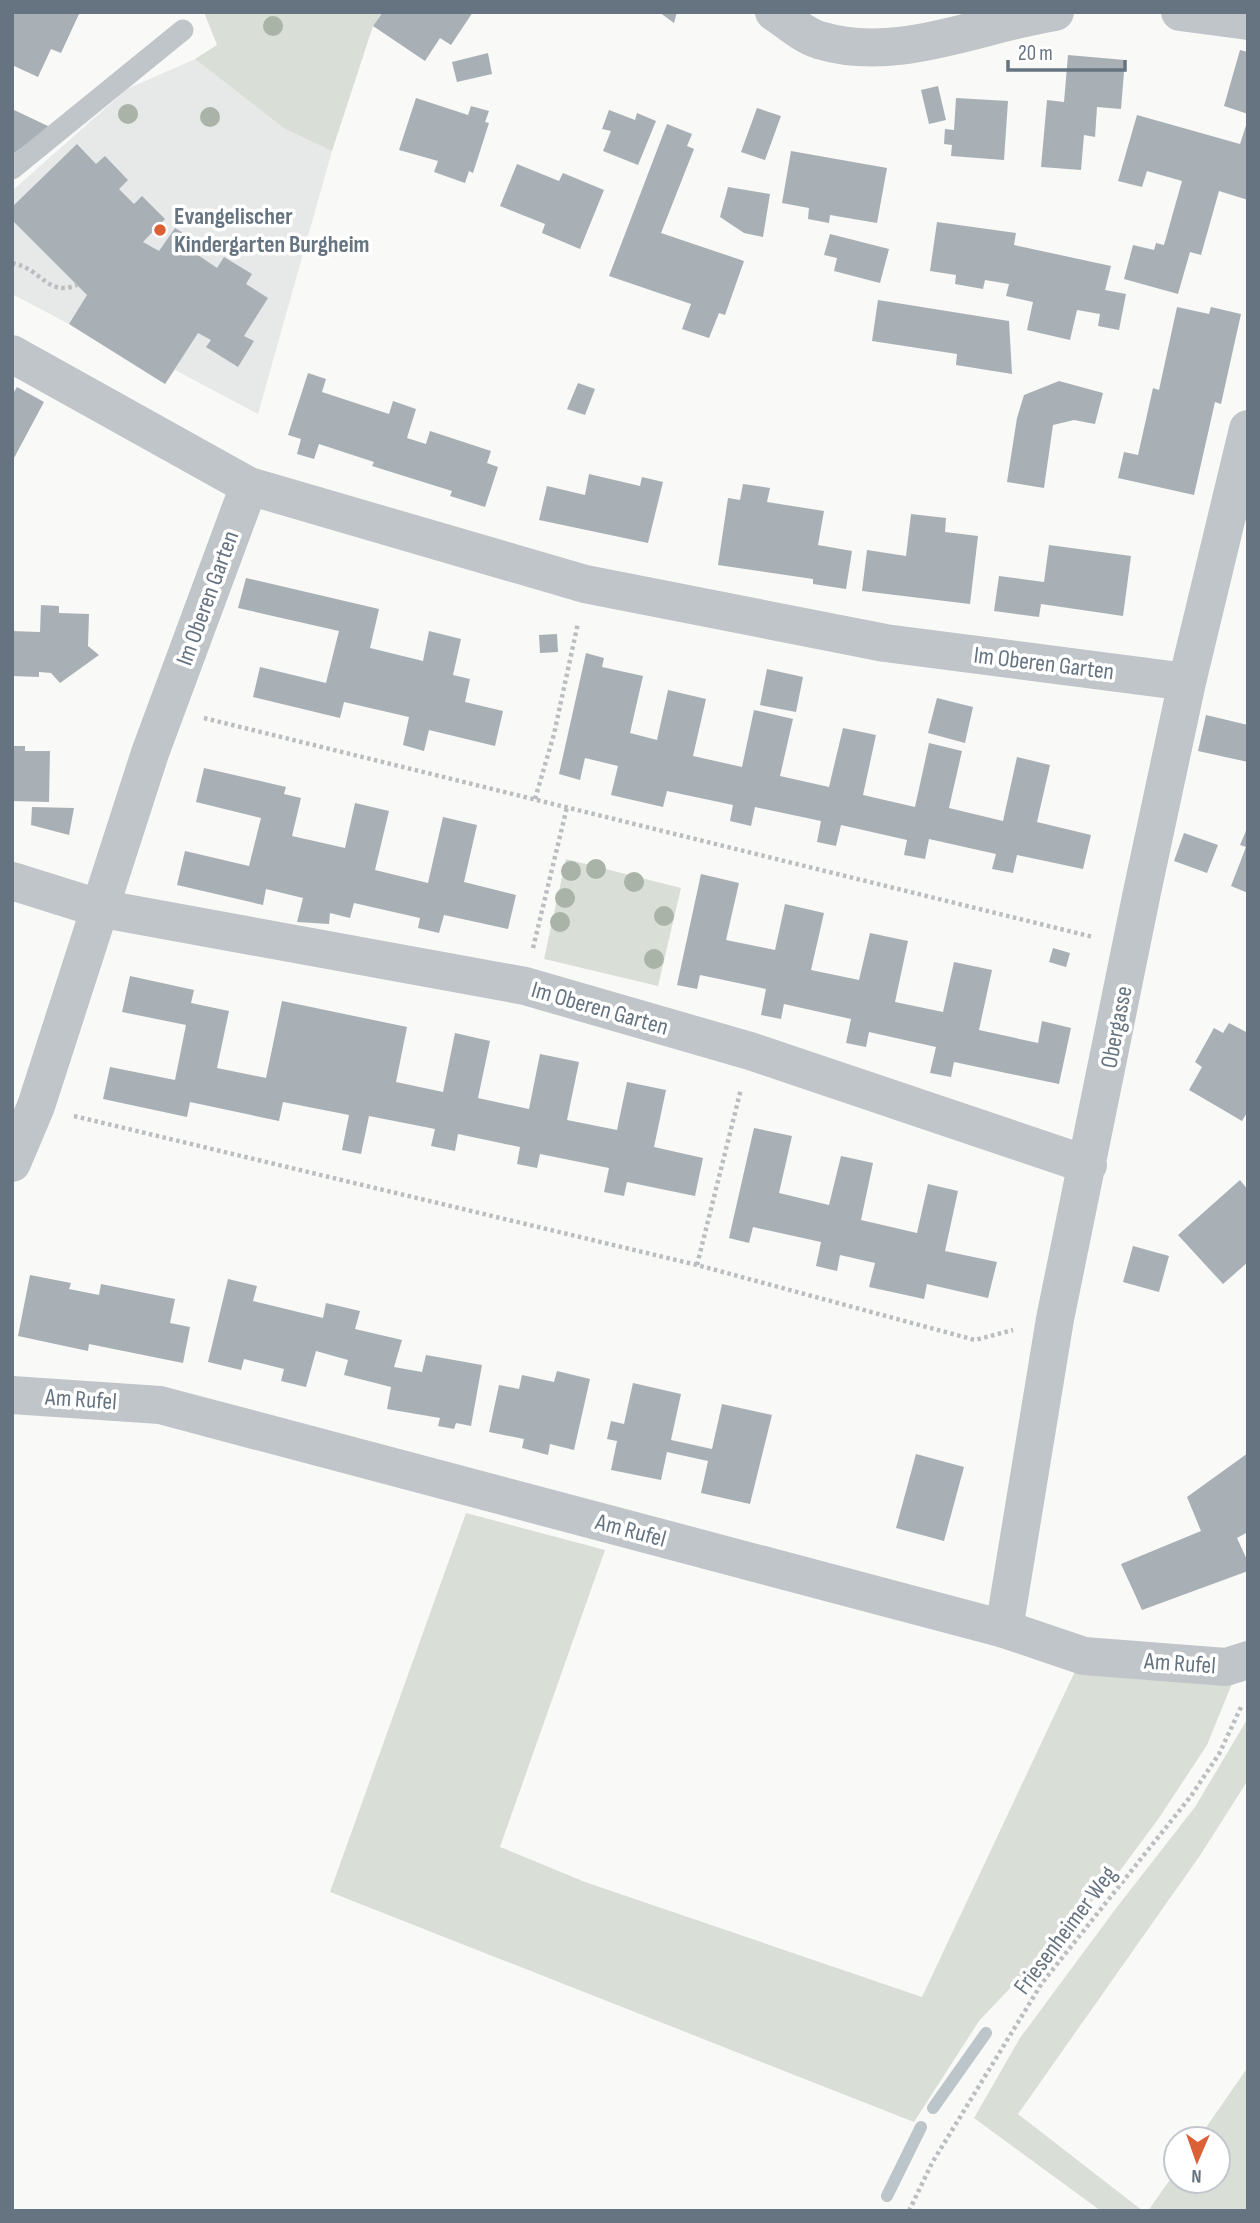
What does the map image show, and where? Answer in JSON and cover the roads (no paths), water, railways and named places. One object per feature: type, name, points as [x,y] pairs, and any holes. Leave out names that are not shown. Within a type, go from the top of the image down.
[{"type":"street","points":[[774,12],[817,40],[855,47],[892,49],[1055,12]]},
{"type":"street","points":[[1180,12],[1248,21]]},
{"type":"street","name":"Im Oberen Garten","points":[[12,354],[249,486],[584,584],[885,643],[1187,682]]},
{"type":"street","name":"Obergasse","points":[[1003,1629],[1055,1319],[1187,682],[1241,493],[1248,429]]},
{"type":"street","name":"Im Oberen Garten","points":[[12,1163],[36,1106],[98,908],[166,708],[249,486]]},
{"type":"street","name":"Im Oberen Garten","points":[[12,881],[98,908],[525,986],[750,1051],[1088,1165]]},
{"type":"street","name":"Am Rufel","points":[[12,1395],[160,1405],[1003,1629],[1084,1656],[1226,1667],[1248,1660]]},
{"type":"lane","points":[[12,169],[183,30]]},
{"type":"waterway","points":[[933,2108],[986,2033]]},
{"type":"waterway","points":[[887,2196],[921,2127]]},
{"type":"place","name":"Evangelischer Kindergarten Burgheim","points":[[160,230]]}]
